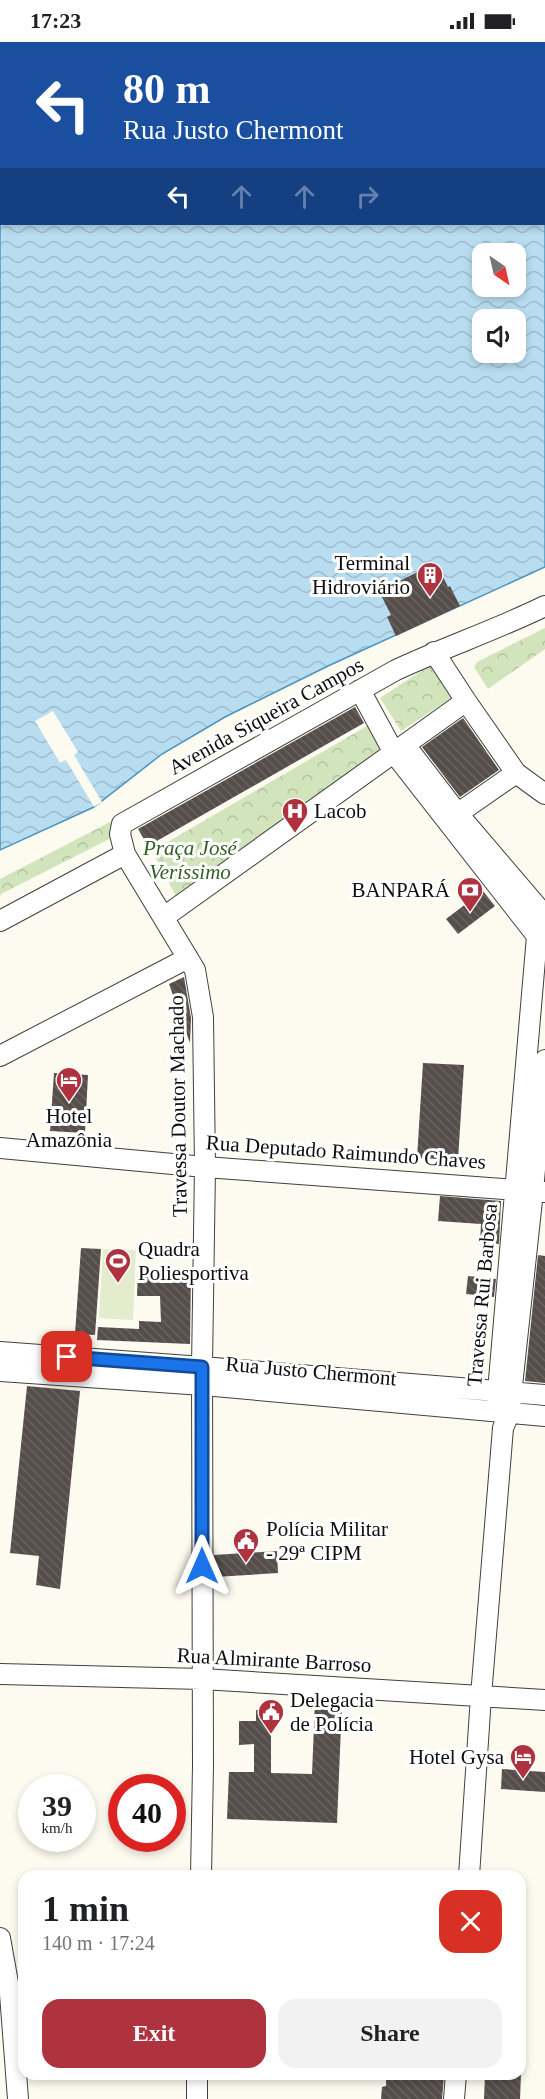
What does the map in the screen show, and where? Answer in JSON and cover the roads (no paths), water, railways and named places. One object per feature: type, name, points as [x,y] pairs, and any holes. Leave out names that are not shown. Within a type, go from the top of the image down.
[{"type":"street","name":"Avenida Siqueira Campos","points":[[122,824],[360,690],[434,652],[505,626],[545,606]]},
{"type":"street","points":[[434,652],[516,773],[545,794]]},
{"type":"street","points":[[360,690],[399,749],[541,938]]},
{"type":"street","points":[[164,917],[466,701]]},
{"type":"street","points":[[452,818],[516,773]]},
{"type":"street","points":[[452,818],[543,915]]},
{"type":"street","name":"Travessa Doutor Machado","points":[[122,824],[120,834],[125,854],[164,917],[197,977],[203,1017],[205,1167],[201,1870]]},
{"type":"street","points":[[0,921],[125,854]]},
{"type":"street","name":"Travessa Rui Barbosa","points":[[531,1190],[543,915]]},
{"type":"street","points":[[0,1056],[188,958]]},
{"type":"street","name":"Travessa Rui Barbosa","points":[[469,1870],[480,1696],[504,1392],[531,1190],[545,1060]]},
{"type":"street","name":"Rua Deputado Raimundo Chaves","points":[[0,1148],[205,1167],[531,1190]]},
{"type":"street","name":"Rua Justo Chermont","points":[[0,1352],[203,1376],[503,1418],[545,1416]]},
{"type":"street","name":"Rua Justo Chermont","points":[[0,1371],[203,1376],[545,1395]]},
{"type":"street","name":"Rua Almirante Barroso","points":[[0,1674],[202,1680],[545,1700]]},
{"type":"street","points":[[0,1938],[10,1994],[18,2099]]},
{"type":"street","points":[[197,2080],[197,2099]]},
{"type":"street","points":[[454,2099],[456,2080]]},
{"type":"water","points":[[0,225],[545,225],[545,567],[328,666],[225,717],[162,754],[94,807],[0,850]]},
{"type":"place","name":"Terminal Hidroviário","points":[[430,598]]},
{"type":"place","name":"Lacob","points":[[295,834]]},
{"type":"place","name":"BANPARÁ","points":[[470,913]]},
{"type":"place","name":"Hotel Amazônia","points":[[69,1103]]},
{"type":"place","name":"Quadra Poliesportiva","points":[[118,1284]]},
{"type":"place","name":"Polícia Militar - 29ª CIPM","points":[[246,1564]]},
{"type":"place","name":"Delegacia de Polícia","points":[[271,1735]]},
{"type":"place","name":"Hotel Gysa","points":[[523,1780]]},
{"type":"park label","name":"Praça José Veríssimo","points":[[190,860]]}]
